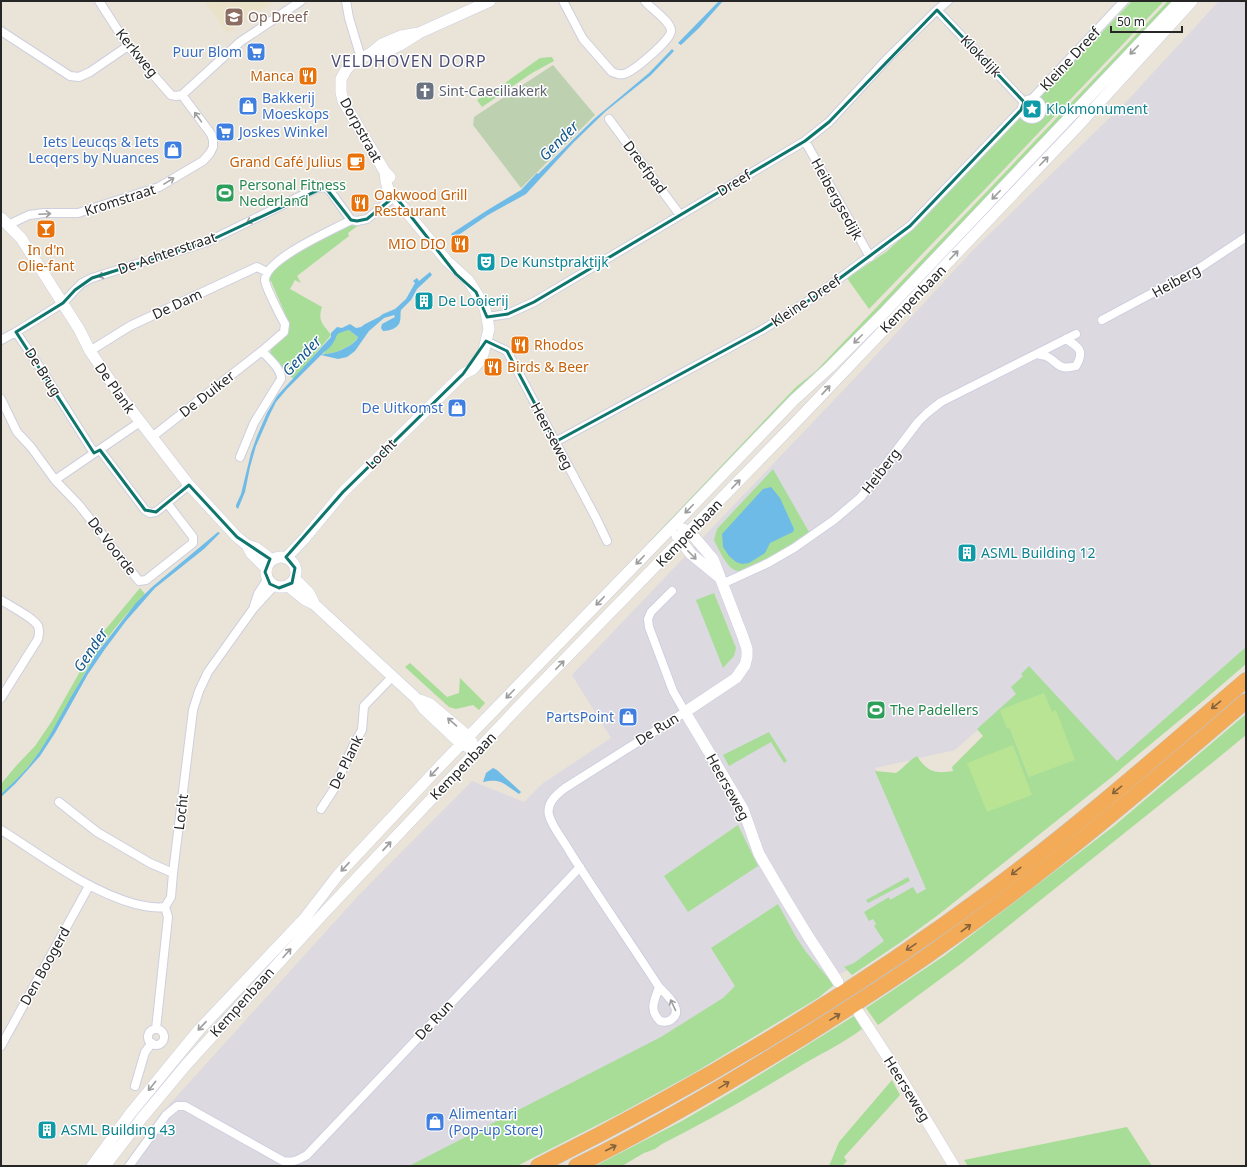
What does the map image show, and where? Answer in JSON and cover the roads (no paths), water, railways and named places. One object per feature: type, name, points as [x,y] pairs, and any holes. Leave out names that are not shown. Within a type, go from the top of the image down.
[{"type":"highway","points":[[538,1166],[628,1120],[754,1048],[864,979],[938,928],[1052,843],[1246,680]]},
{"type":"highway","points":[[576,1166],[637,1135],[762,1063],[873,993],[946,943],[1061,857],[1246,701]]},
{"type":"main road","name":"Dorpstraat","points":[[486,341],[489,329],[484,305],[468,280],[452,266],[388,189],[385,172],[343,101],[341,79],[352,63],[366,56],[385,52],[400,45],[419,33],[490,1]]},
{"type":"main road","name":"Kempenbaan","points":[[92,1166],[130,1114],[198,1031],[304,919],[338,875],[464,740],[794,400],[829,368],[883,314],[1180,1]]},
{"type":"main road","name":"Kempenbaan","points":[[105,1166],[141,1119],[186,1065],[322,915],[477,751],[690,532],[1077,127],[1192,1]]},
{"type":"main road","name":"De Plank","points":[[5,221],[22,238],[79,329],[90,351],[140,422],[189,485],[201,496],[231,530],[247,545],[256,548],[269,564]]},
{"type":"main road","name":"Locht","points":[[290,561],[304,539],[342,492],[463,374],[468,364],[486,341]]},
{"type":"main road","points":[[673,526],[690,532]]},
{"type":"main road","points":[[673,526],[680,542],[695,558],[721,580]]},
{"type":"main road","name":"De Run","points":[[685,712],[736,678],[745,665],[747,649],[713,559],[690,532]]},
{"type":"main road","points":[[281,557],[290,561],[296,568],[296,574],[291,582],[279,588],[271,583],[266,576],[269,564],[281,557]]},
{"type":"main road","points":[[291,582],[304,599],[314,604],[417,699],[430,704],[464,740],[477,751]]},
{"type":"main road","name":"Heerseweg","points":[[685,712],[743,809],[759,854],[808,936],[838,982]]},
{"type":"main road","name":"Heerseweg","points":[[859,1013],[896,1070],[954,1166]]},
{"type":"street","name":"Kerkweg","points":[[98,1],[128,46],[171,95],[182,95]]},
{"type":"street","points":[[182,95],[240,42],[301,1]]},
{"type":"street","points":[[346,1],[349,18],[366,56]]},
{"type":"street","points":[[563,1],[583,39],[612,72],[619,75],[629,72],[644,61],[670,35],[671,29],[669,24],[645,1]]},
{"type":"street","name":"Dreef","points":[[487,317],[508,314],[534,302],[805,141],[829,122],[888,58],[948,1]]},
{"type":"street","name":"Kleine Dreef","points":[[555,442],[762,330],[816,296],[910,226],[1124,1]]},
{"type":"street","name":"Klokdijk","points":[[937,10],[1026,104]]},
{"type":"street","points":[[1,31],[70,76],[79,77],[90,72],[128,46]]},
{"type":"street","name":"Kromstraat","points":[[5,221],[44,213],[78,213],[159,187],[203,161],[213,147],[213,140],[211,134],[182,95]]},
{"type":"street","name":"Dreefpad","points":[[609,119],[680,215]]},
{"type":"street","name":"Heibergsedijk","points":[[805,141],[870,257]]},
{"type":"street","name":"De Achterstraat","points":[[63,303],[82,283],[92,278],[207,242],[318,188],[324,187],[330,191],[351,220]]},
{"type":"street","points":[[266,272],[287,254],[351,220],[357,221],[367,219],[395,196]]},
{"type":"street","name":"Heiberg","points":[[1102,320],[1201,268],[1246,237]]},
{"type":"street","name":"De Dam","points":[[90,351],[130,326],[257,267],[266,272]]},
{"type":"street","name":"De Duiker","points":[[152,437],[284,332],[285,324],[265,281],[266,272]]},
{"type":"street","points":[[1,340],[63,303]]},
{"type":"street","name":"De Brug","points":[[16,332],[97,452],[145,510],[150,513],[156,512],[189,485]]},
{"type":"street","name":"Heiberg","points":[[721,580],[768,564],[834,520],[861,497],[918,422],[941,402],[1076,334]]},
{"type":"street","points":[[1036,354],[1046,356],[1060,367],[1067,368],[1076,366],[1080,359],[1080,353],[1077,346],[1066,339]]},
{"type":"street","name":"Heerseweg","points":[[486,341],[506,351],[607,541]]},
{"type":"street","points":[[240,456],[254,423],[281,379],[279,371],[262,351]]},
{"type":"street","points":[[1,399],[17,432],[31,447],[56,480],[140,422]]},
{"type":"street","name":"De Voorde","points":[[56,480],[79,504],[139,581],[146,580],[193,543],[193,537],[167,503]]},
{"type":"street","name":"Locht","points":[[156,1029],[168,917],[165,907],[171,897],[194,710],[199,691],[208,672],[252,609],[258,594],[271,583]]},
{"type":"street","name":"Heerseweg","points":[[672,591],[651,612],[648,619],[649,628],[673,691],[685,712]]},
{"type":"street","points":[[1,600],[33,620],[40,633],[1,698]]},
{"type":"street","name":"De Plank","points":[[321,808],[334,789],[354,744],[362,730],[364,706],[393,676]]},
{"type":"street","name":"De Run","points":[[659,986],[553,825],[549,814],[549,807],[555,796],[565,788],[685,712]]},
{"type":"street","points":[[59,802],[96,832],[150,863],[173,873]]},
{"type":"street","points":[[1,830],[89,886],[118,899],[150,907],[165,907]]},
{"type":"street","name":"De Run","points":[[283,1161],[297,1161],[307,1155],[580,867]]},
{"type":"street","name":"Den Boogerd","points":[[1,1046],[89,886]]},
{"type":"street","name":"Locht","points":[[156,1029],[161,1031],[164,1036],[160,1043],[154,1044],[148,1039],[148,1034],[151,1030],[156,1029]]},
{"type":"street","name":"Locht","points":[[134,1086],[145,1052],[152,1043]]},
{"type":"street","points":[[129,1166],[166,1115],[177,1106],[185,1106],[291,1166]]},
{"type":"water","points":[[719,1],[723,1],[699,28],[681,45],[678,43]]},
{"type":"water","points":[[672,49],[674,51],[651,75],[606,111],[573,143],[526,194],[488,215],[454,238],[451,234],[521,190],[594,119],[649,73]]},
{"type":"water","points":[[430,272],[432,275],[417,289],[411,300],[401,310],[398,326],[391,330],[383,331],[381,328],[382,324],[395,317],[394,315],[384,318],[369,331],[355,351],[347,357],[338,359],[321,355],[276,402],[256,446],[245,492],[238,509],[236,505],[241,494],[251,453],[267,413],[277,396],[331,337],[331,333],[337,327],[342,328],[350,324],[356,328],[361,327],[395,309],[406,299],[415,283],[413,281],[417,278],[419,281]],"holes":[[[349,330],[358,337],[357,340],[351,345],[335,352],[322,355],[331,346],[338,334]]]},
{"type":"water","points":[[771,487],[780,498],[794,529],[793,532],[770,543],[765,553],[749,563],[742,564],[736,562],[729,556],[723,547],[722,534],[763,489]]},
{"type":"water","points":[[218,532],[220,533],[204,549],[155,588],[126,621],[88,674],[55,733],[40,756],[1,797],[1,794],[29,766],[40,751],[97,653],[136,603],[152,587]]},
{"type":"water","points":[[493,768],[521,792],[519,794],[498,781],[483,782],[486,773]]},
{"type":"place","name":"Op Dreef","points":[[234,17]]},
{"type":"place","name":"Puur Blom","points":[[256,52]]},
{"type":"place","name":"Manca","points":[[308,76]]},
{"type":"place","name":"Sint-Caeciliakerk","points":[[425,91]]},
{"type":"place","name":"Bakkerij Moeskops","points":[[248,106]]},
{"type":"place","name":"Klokmonument","points":[[1032,109]]},
{"type":"place","name":"Joskes Winkel","points":[[225,132]]},
{"type":"place","name":"Iets Leucqs & Iets Lecqers by Nuances","points":[[173,150]]},
{"type":"place","name":"Grand Café Julius","points":[[356,162]]},
{"type":"place","name":"Personal Fitness Nederland","points":[[225,193]]},
{"type":"place","name":"Oakwood Grill Restaurant","points":[[360,203]]},
{"type":"place","name":"In d'n Olie-fant","points":[[46,229]]},
{"type":"place","name":"MIO DIO","points":[[460,244]]},
{"type":"place","name":"De Kunstpraktijk","points":[[486,262]]},
{"type":"place","name":"De Looierij","points":[[424,301]]},
{"type":"place","name":"Rhodos","points":[[520,345]]},
{"type":"place","name":"Birds & Beer","points":[[493,367]]},
{"type":"place","name":"De Uitkomst","points":[[457,408]]},
{"type":"place","name":"ASML Building 12","points":[[967,553]]},
{"type":"place","name":"The Padellers","points":[[876,710]]},
{"type":"place","name":"PartsPoint","points":[[628,717]]},
{"type":"place","name":"Alimentari (Pop-up Store)","points":[[435,1122]]},
{"type":"place","name":"ASML Building 43","points":[[47,1130]]},
{"type":"district","name":"VELDHOVEN DORP","points":[[409,61]]},
{"type":"water label","name":"Gender","points":[[559,141]]},
{"type":"water label","name":"Gender","points":[[302,356]]},
{"type":"water label","name":"Gender","points":[[91,650]]}]
